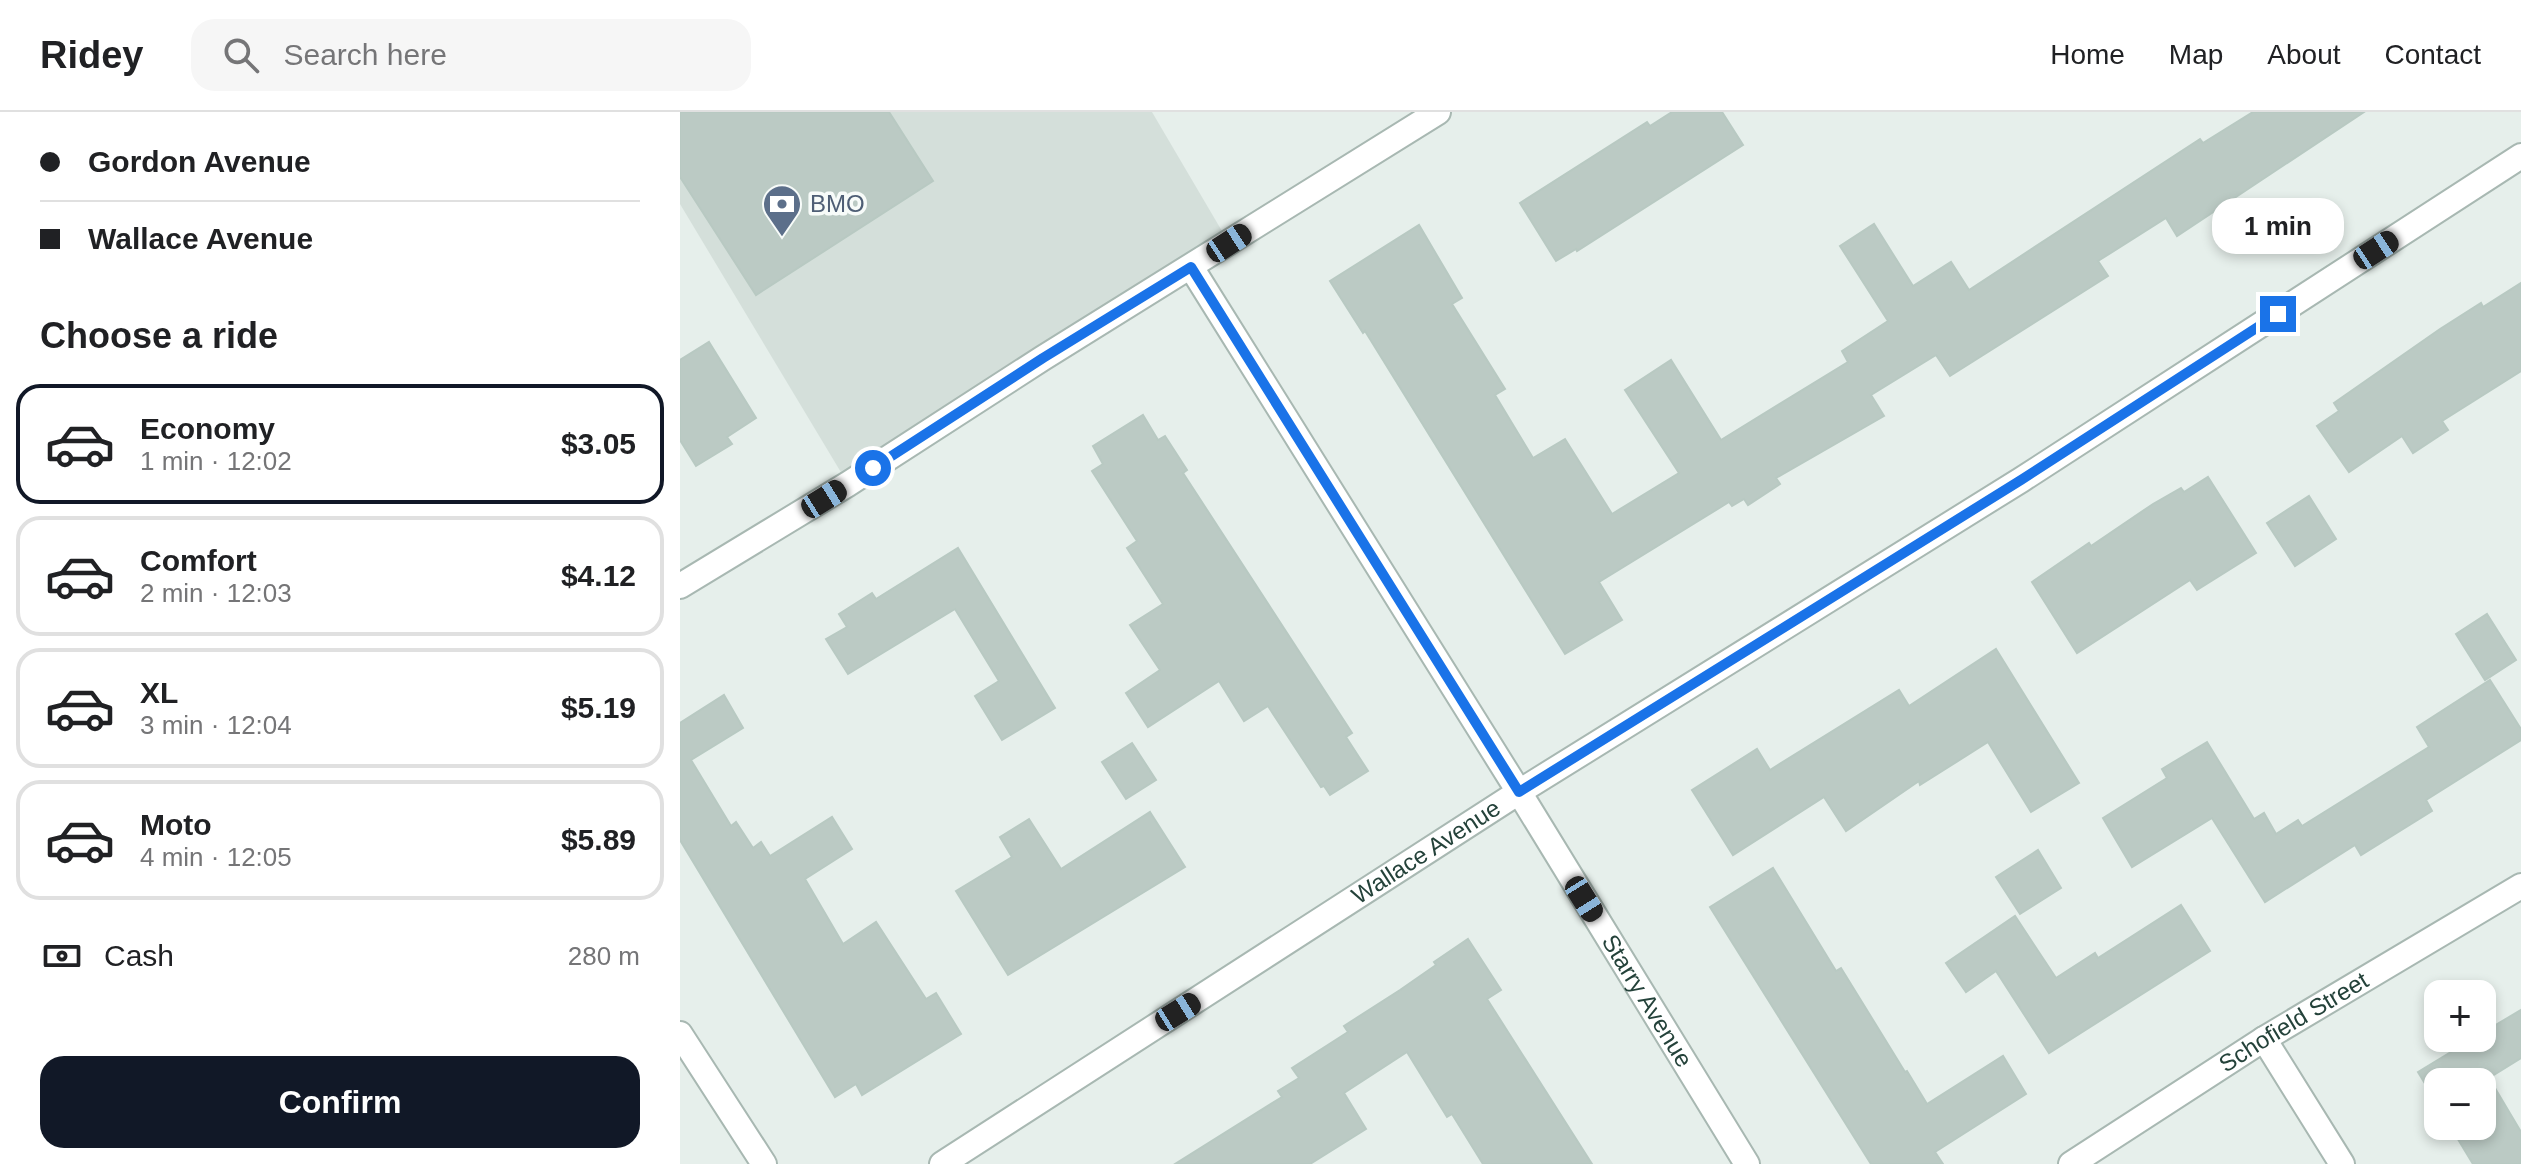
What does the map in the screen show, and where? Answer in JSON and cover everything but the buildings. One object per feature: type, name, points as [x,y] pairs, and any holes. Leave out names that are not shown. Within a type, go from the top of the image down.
[{"type":"street","points":[[680,586],[848,484],[1438,112]]},
{"type":"street","name":"Wallace Avenue","points":[[942,1164],[1519,792],[2021,480],[2521,156]]},
{"type":"street","name":"Starry Avenue","points":[[1191,267],[1747,1164]]},
{"type":"street","name":"Schofield Street","points":[[2071,1164],[2264,1039],[2521,886]]},
{"type":"street","points":[[680,1034],[764,1164]]},
{"type":"street","points":[[2264,1039],[2342,1164]]},
{"type":"shaded area","points":[[680,112],[1152,112],[1229,243],[848,484],[680,204]]},
{"type":"place","name":"BMO","points":[[782,238]]},
{"type":"route","points":[[873,468],[1191,267],[1519,792],[2021,480],[2278,314]]}]
